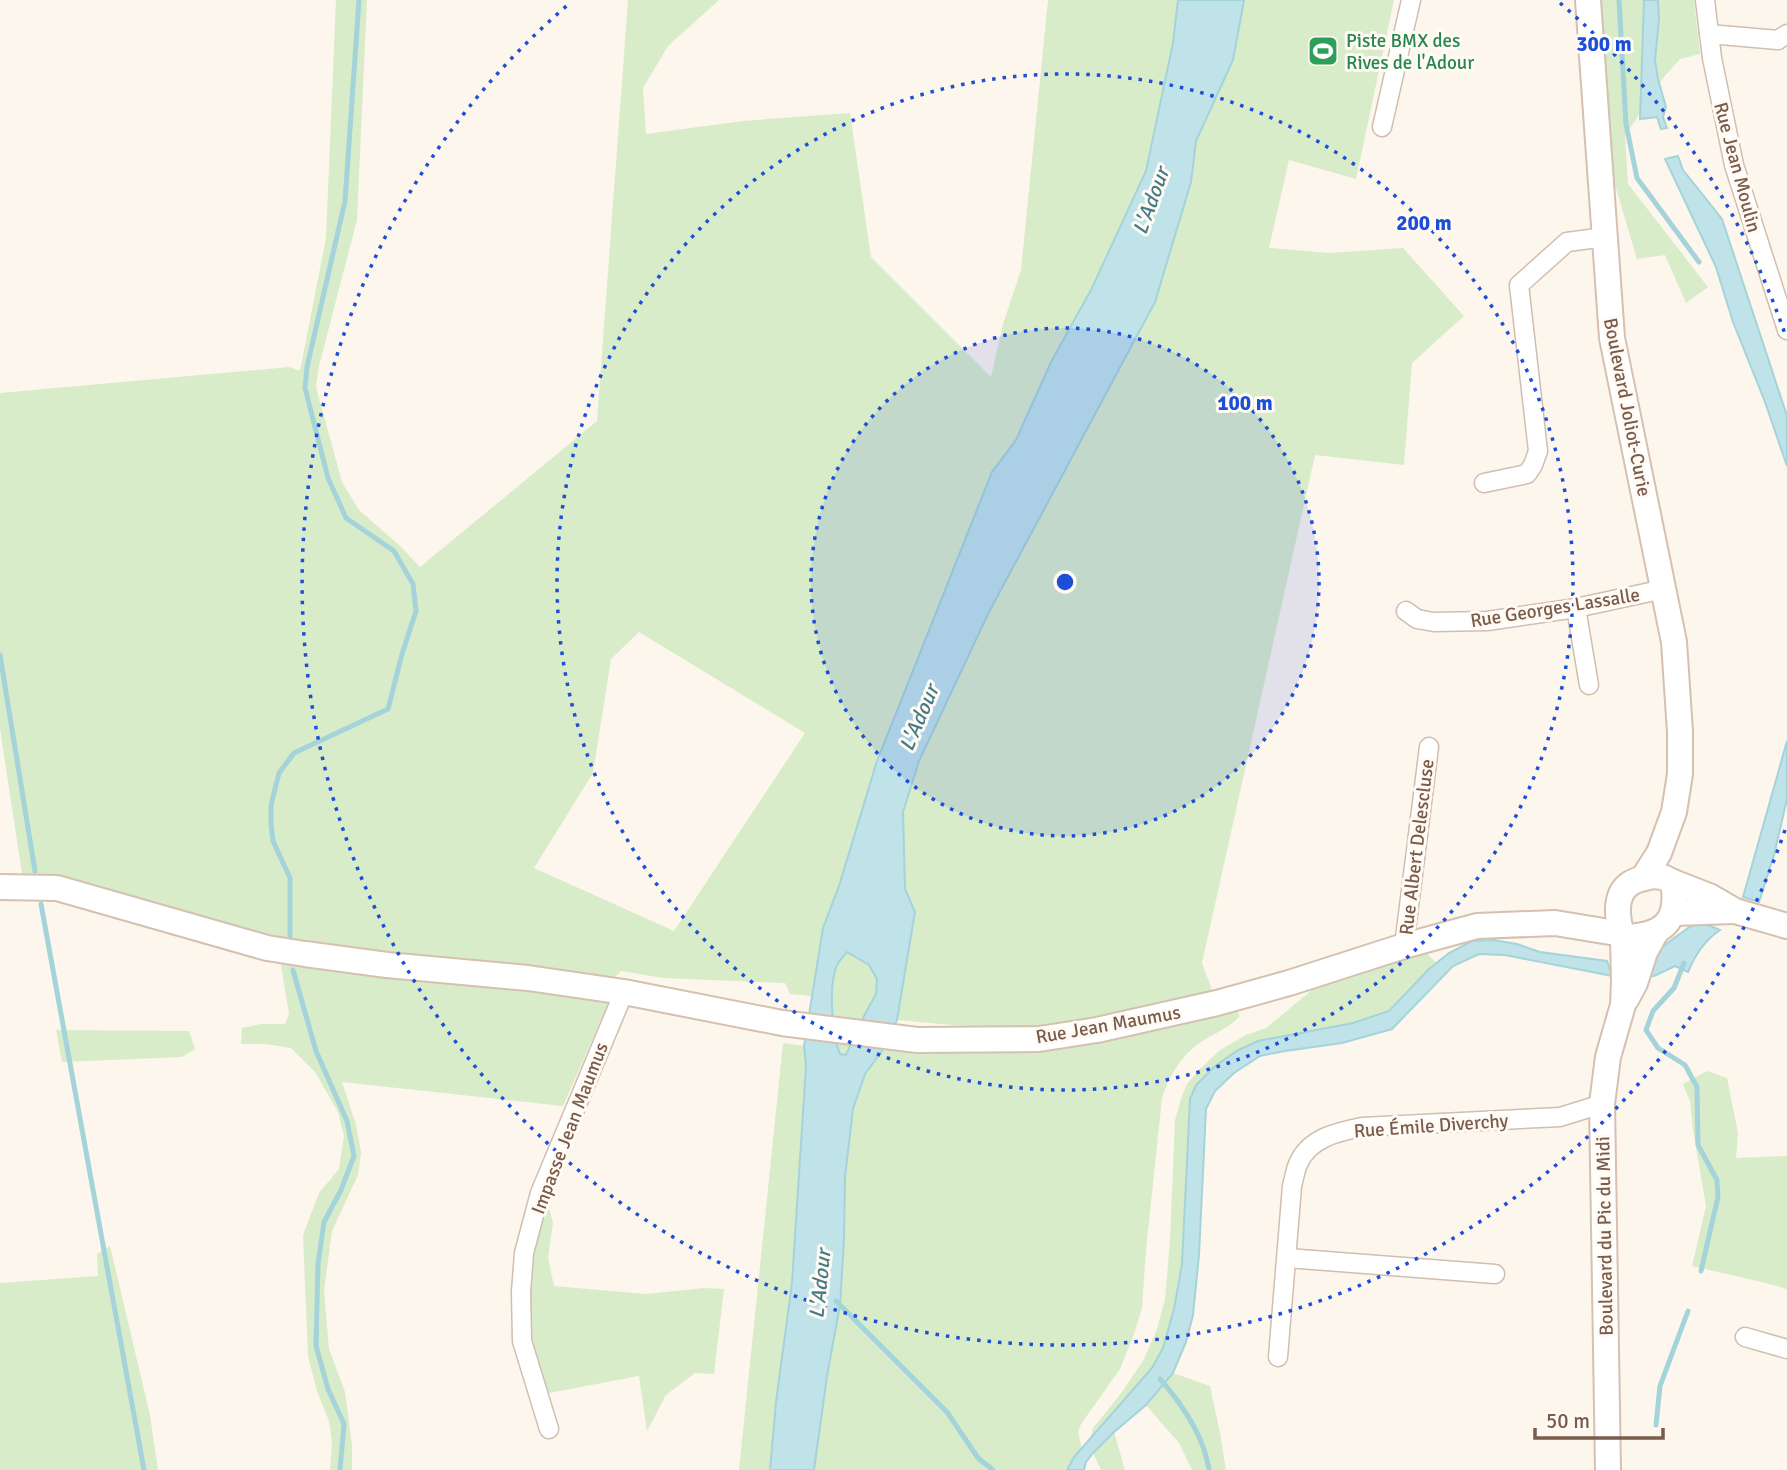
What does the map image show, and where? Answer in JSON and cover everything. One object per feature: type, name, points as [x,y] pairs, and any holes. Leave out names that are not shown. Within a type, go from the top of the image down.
[{"type":"main road","name":"Boulevard Joliot-Curie","points":[[1588,0],[1612,338],[1674,642],[1680,732],[1680,774],[1674,812]]},
{"type":"main road","points":[[1643,878],[1659,853],[1674,812]]},
{"type":"main road","points":[[1623,1004],[1635,983],[1645,952],[1656,932],[1668,923],[1673,913],[1672,881],[1677,859],[1674,812]]},
{"type":"main road","points":[[1555,923],[1599,909],[1619,897],[1629,884],[1653,876],[1709,896],[1735,911],[1787,926]]},
{"type":"main road","name":"Rue Jean Maumus","points":[[0,887],[57,888],[267,948],[387,964],[528,978],[624,992],[782,1023],[917,1040],[1039,1039],[1097,1030],[1217,1003],[1476,926],[1555,923]]},
{"type":"main road","points":[[1619,897],[1618,910],[1623,936],[1623,1004]]},
{"type":"main road","points":[[1673,913],[1735,911]]},
{"type":"main road","points":[[1555,923],[1623,936],[1656,932]]},
{"type":"main road","name":"Boulevard du Pic du Midi","points":[[1608,1470],[1602,1104],[1608,1057],[1623,1004]]},
{"type":"street","points":[[1382,127],[1411,0]]},
{"type":"street","name":"Rue Jean Moulin","points":[[1705,0],[1712,58],[1734,165],[1787,330]]},
{"type":"street","points":[[1709,34],[1778,40],[1787,34]]},
{"type":"street","points":[[1484,482],[1527,474],[1538,451],[1519,285],[1567,242],[1605,237]]},
{"type":"street","name":"Rue Georges Lassalle","points":[[1406,611],[1417,619],[1434,622],[1487,621],[1576,608],[1664,589]]},
{"type":"street","points":[[1576,608],[1589,685]]},
{"type":"street","name":"Rue Albert Delescluse","points":[[1404,946],[1429,747]]},
{"type":"street","name":"Impasse Jean Maumus","points":[[549,1429],[522,1341],[521,1292],[524,1253],[540,1193],[624,992]]},
{"type":"street","name":"Rue Émile Diverchy","points":[[1278,1357],[1292,1186],[1298,1163],[1314,1143],[1337,1132],[1362,1127],[1559,1117],[1602,1104]]},
{"type":"street","points":[[1287,1258],[1494,1274]]},
{"type":"street","points":[[1745,1336],[1787,1349]]},
{"type":"green space","points":[[336,0],[367,0],[357,220],[316,387],[342,482],[359,510],[420,567],[597,421],[628,0],[719,0],[668,46],[643,88],[646,134],[743,121],[850,113],[871,257],[991,377],[1003,324],[1021,270],[1048,0],[1178,0],[1173,43],[1146,171],[1091,290],[1051,362],[1016,440],[992,472],[877,762],[839,886],[823,928],[811,996],[790,994],[785,983],[663,978],[621,971],[611,981],[303,947],[45,876],[22,874],[0,729],[0,393],[289,367],[300,371],[326,238]],"holes":[[[639,632],[805,733],[674,931],[534,868],[593,773],[611,659]]]},
{"type":"green space","points":[[1244,0],[1394,0],[1356,179],[1289,160],[1269,248],[1330,253],[1403,248],[1464,316],[1412,363],[1404,465],[1315,455],[1202,963],[1214,995],[1050,1027],[973,1027],[897,1020],[915,912],[905,889],[903,812],[919,761],[988,614],[1155,302],[1191,182],[1196,141],[1235,48]]},
{"type":"green space","points":[[1597,0],[1694,0],[1700,54],[1680,59],[1663,78],[1625,136],[1628,184],[1708,287],[1686,303],[1665,255],[1637,259],[1609,165]]},
{"type":"green space","points":[[847,951],[869,965],[877,979],[876,994],[846,1055],[839,1055],[833,1023],[832,997],[834,974],[840,959]]},
{"type":"green space","points":[[1426,952],[1436,963],[1389,1011],[1353,1023],[1258,1041],[1238,1050],[1215,1066],[1196,1085],[1190,1099],[1182,1264],[1174,1309],[1163,1348],[1152,1368],[1090,1440],[1093,1428],[1143,1361],[1157,1329],[1165,1299],[1175,1120],[1187,1084],[1220,1050],[1246,1035],[1266,1028],[1324,980]]},
{"type":"green space","points":[[280,959],[610,1000],[563,1106],[342,1082],[356,1125],[361,1152],[358,1175],[332,1231],[324,1290],[329,1349],[345,1392],[352,1445],[352,1470],[330,1470],[332,1442],[329,1421],[317,1391],[308,1356],[303,1235],[319,1193],[339,1169],[344,1136],[338,1112],[315,1072],[291,1048],[241,1044],[242,1028],[261,1024],[285,1024],[289,1014]]},
{"type":"green space","points":[[1236,1009],[1240,1016],[1203,1040],[1186,1055],[1172,1075],[1162,1098],[1142,1308],[1120,1369],[1081,1424],[1078,1432],[1082,1449],[1067,1470],[814,1470],[840,1305],[845,1177],[853,1109],[865,1074],[882,1051],[936,1051]]},
{"type":"green space","points":[[56,1030],[189,1031],[195,1049],[182,1057],[62,1062]]},
{"type":"green space","points":[[783,1043],[804,1046],[806,1066],[792,1283],[770,1470],[739,1470]]},
{"type":"green space","points":[[1707,1071],[1727,1078],[1738,1133],[1736,1158],[1787,1156],[1787,1289],[1692,1266],[1706,1206],[1690,1101],[1683,1084]]},
{"type":"green space","points":[[532,1201],[549,1208],[553,1223],[548,1258],[554,1286],[646,1294],[704,1288],[724,1289],[714,1374],[695,1373],[666,1395],[647,1431],[639,1376],[533,1396],[520,1366],[515,1290]]},
{"type":"green space","points":[[110,1246],[150,1415],[158,1470],[0,1470],[0,1283],[98,1276],[97,1254]]},
{"type":"green space","points":[[1173,1373],[1210,1386],[1226,1470],[1192,1470],[1179,1443],[1146,1405]]},
{"type":"green space","points":[[1114,1432],[1125,1470],[1101,1470],[1093,1453]]},
{"type":"water","name":"L'Adour","points":[[1178,0],[1244,0],[1233,60],[1196,141],[1191,182],[1155,302],[988,614],[919,761],[903,812],[905,889],[915,912],[897,1020],[882,1051],[865,1074],[853,1109],[845,1177],[840,1305],[814,1470],[770,1470],[792,1283],[806,1066],[804,1046],[823,928],[839,886],[877,761],[992,472],[1016,440],[1051,362],[1091,290],[1146,171],[1173,43]],"holes":[[[847,952],[869,965],[877,979],[876,994],[846,1055],[840,1054],[832,1010],[834,974]]]},
{"type":"water","points":[[1644,0],[1658,0],[1655,60],[1666,107],[1663,117],[1667,128],[1661,129],[1657,117],[1640,119]]},
{"type":"water","points":[[1678,156],[1683,170],[1722,219],[1787,416],[1787,466],[1733,322],[1716,267],[1665,159]]},
{"type":"water","points":[[1787,741],[1787,799],[1774,855],[1759,902],[1743,897]]},
{"type":"water","points":[[1698,921],[1720,930],[1701,948],[1688,972],[1675,966],[1654,976],[1646,976],[1652,954]]},
{"type":"water","points":[[1493,940],[1540,952],[1607,961],[1612,976],[1505,955],[1479,954],[1453,966],[1392,1029],[1342,1043],[1260,1056],[1234,1073],[1215,1091],[1206,1109],[1199,1255],[1193,1315],[1186,1342],[1173,1373],[1146,1405],[1093,1453],[1084,1470],[1067,1470],[1074,1457],[1152,1368],[1163,1348],[1174,1309],[1182,1264],[1190,1099],[1196,1085],[1215,1066],[1238,1050],[1258,1041],[1353,1023],[1389,1011],[1429,969],[1449,953],[1472,941]]},
{"type":"waterway","points":[[290,936],[290,878],[273,841],[271,825],[271,805],[279,773],[294,753],[388,709],[416,611],[413,584],[394,551],[346,518],[328,478],[305,388],[307,367],[345,201],[359,0]]},
{"type":"waterway","points":[[1619,0],[1626,124],[1637,178],[1699,262]]},
{"type":"waterway","points":[[0,655],[35,871]]},
{"type":"waterway","points":[[41,904],[144,1470]]},
{"type":"waterway","points":[[1684,963],[1674,988],[1653,1011],[1646,1030],[1658,1048],[1685,1065],[1697,1087],[1698,1145],[1717,1180],[1718,1197],[1701,1271]]},
{"type":"waterway","points":[[293,970],[316,1051],[347,1121],[354,1156],[341,1190],[324,1222],[318,1264],[316,1346],[328,1389],[344,1424],[340,1470]]},
{"type":"waterway","name":"L'Adour","points":[[836,1301],[947,1412],[978,1458],[993,1470]]},
{"type":"waterway","points":[[1656,1425],[1660,1386],[1688,1311]]},
{"type":"waterway","points":[[1160,1379],[1191,1421],[1209,1470]]},
{"type":"place","name":"Piste BMX des Rives de l'Adour","points":[[1323,51]]}]
